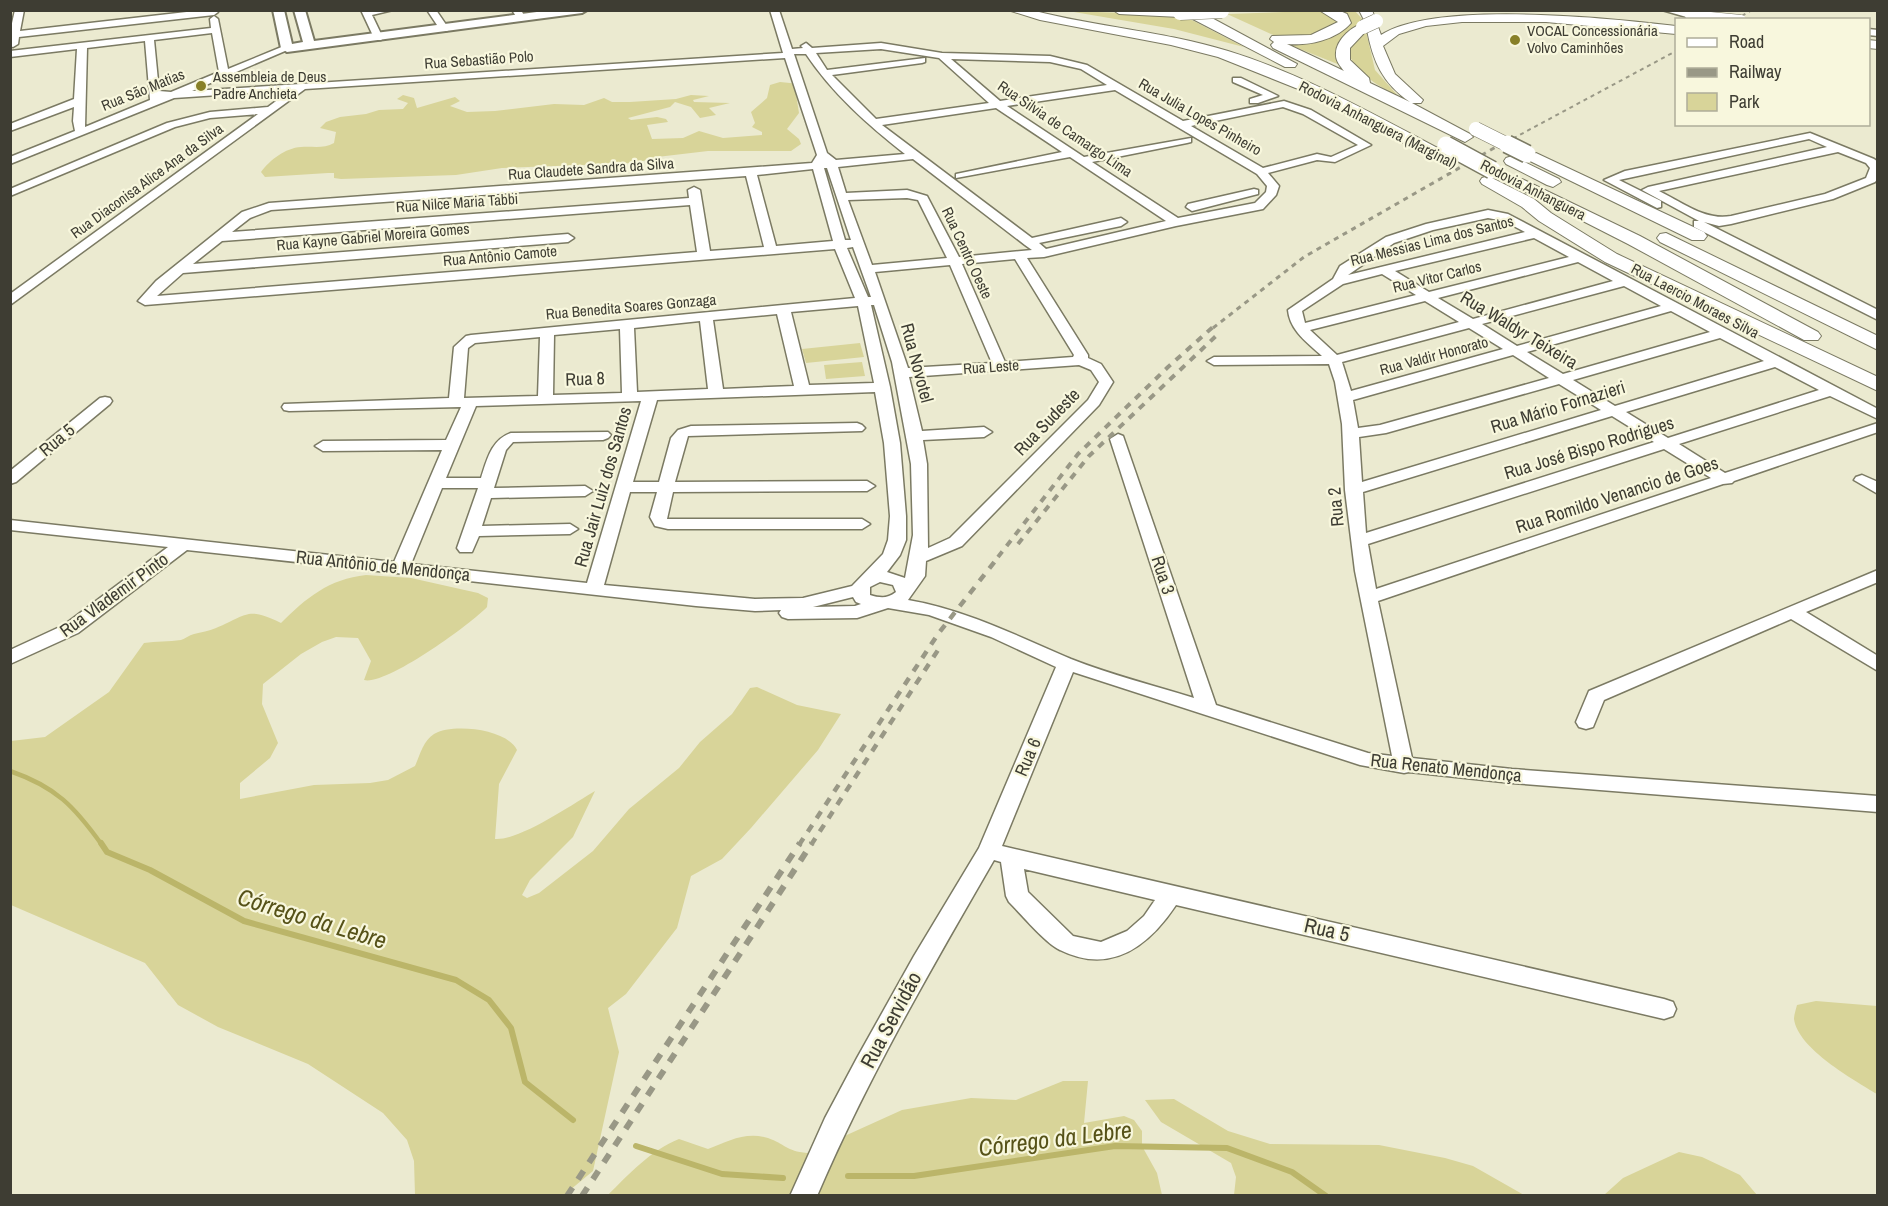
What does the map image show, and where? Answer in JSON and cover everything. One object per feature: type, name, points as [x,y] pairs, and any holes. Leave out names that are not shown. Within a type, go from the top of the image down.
[{"type":"highway","name":"Rodovia Anhanguera (Marginal)","points":[[1014,10],[1159,38],[1225,55],[1269,71],[1446,152],[1490,175],[1559,226],[1611,258],[1878,385]]},
{"type":"highway","points":[[1059,10],[1195,38],[1256,58],[1359,99]]},
{"type":"highway","points":[[1119,10],[1225,14],[1263,34],[1302,42],[1322,38],[1344,23],[1343,17],[1325,10]]},
{"type":"highway","name":"Rodovia Anhanguera","points":[[1204,10],[1225,14],[1400,103],[1471,133],[1747,279],[1878,344]]},
{"type":"highway","points":[[1365,10],[1372,20],[1381,63],[1390,80],[1405,93],[1471,133]]},
{"type":"highway","points":[[1406,14],[1437,10]]},
{"type":"highway","points":[[1485,10],[1646,26]]},
{"type":"highway","points":[[1523,10],[1592,12],[1675,21]]},
{"type":"highway","points":[[1183,12],[1359,99],[1446,152]]},
{"type":"highway","points":[[1376,45],[1387,34],[1398,28],[1430,20],[1463,17],[1499,16],[1646,26],[1675,21]]},
{"type":"highway","points":[[1375,22],[1343,44],[1341,51],[1344,63],[1358,77],[1400,103]]},
{"type":"highway","points":[[1520,158],[1564,171],[1673,223],[1878,327]]},
{"type":"highway","points":[[1564,171],[1694,245],[1747,279]]},
{"type":"highway","name":"Rodovia Anhanguera","points":[[1490,175],[1634,240],[1871,368]]},
{"type":"highway","points":[[1528,203],[1632,258],[1871,368]]},
{"type":"main road","points":[[310,46],[300,12],[278,13],[287,48],[310,46],[378,38],[444,29],[519,15],[582,10]]},
{"type":"street","points":[[10,11],[16,10]]},
{"type":"street","points":[[20,10],[13,35],[11,56],[215,30]]},
{"type":"street","points":[[378,38],[365,12],[390,10]]},
{"type":"street","points":[[431,10],[444,29]]},
{"type":"street","name":"Rua Novotel","points":[[774,10],[789,50],[840,244],[863,302],[883,387],[892,442],[898,516],[897,540],[891,555],[873,578],[863,583],[859,590]]},
{"type":"street","points":[[13,35],[149,15],[214,11],[215,30],[223,69],[235,69],[287,48]]},
{"type":"street","points":[[149,38],[155,97]]},
{"type":"street","points":[[81,132],[79,106],[82,46]]},
{"type":"street","name":"Rua Julia Lopes Pinheiro","points":[[789,50],[881,46],[942,56],[1059,60],[1084,67],[1261,172],[1274,186],[1272,193],[1259,206],[1176,222],[1044,253],[1020,257],[868,269]]},
{"type":"street","points":[[807,49],[824,73],[873,123],[914,156],[957,181],[1044,253]]},
{"type":"street","name":"Rua Sebastião Polo","points":[[169,95],[789,50]]},
{"type":"street","name":"Rua Silvia de Camargo Lima","points":[[942,56],[997,104],[1176,222]]},
{"type":"street","points":[[824,73],[922,60]]},
{"type":"street","name":"Rua São Matias","points":[[10,161],[81,132],[155,97],[169,95],[223,69]]},
{"type":"street","points":[[1167,117],[1273,96],[1237,80]]},
{"type":"street","name":"Rua Diaconisa Alice Ana da Silva","points":[[10,301],[302,87]]},
{"type":"street","points":[[873,123],[1116,87]]},
{"type":"street","points":[[1180,125],[1284,104],[1307,112],[1366,145],[1331,160],[1317,157],[1261,172]]},
{"type":"street","points":[[13,126],[54,111],[79,106]]},
{"type":"street","points":[[11,192],[171,125],[210,115],[270,110]]},
{"type":"street","points":[[1839,148],[1648,190],[1705,219],[1719,222],[1829,196],[1871,180],[1876,167],[1870,161],[1839,148],[1810,136],[1625,174],[1610,180],[1878,316]]},
{"type":"street","points":[[1084,160],[1187,140]]},
{"type":"street","points":[[957,181],[1072,153]]},
{"type":"street","name":"Rua Claudete Sandra da Silva","points":[[145,301],[246,215],[269,207],[751,172],[820,161],[832,165],[914,156]]},
{"type":"street","name":"Rua Novotel","points":[[832,165],[841,197],[879,300],[901,373],[915,436],[919,464],[921,535],[919,558],[916,576],[894,598]]},
{"type":"street","points":[[957,181],[1064,166]]},
{"type":"street","points":[[751,172],[771,250]]},
{"type":"street","points":[[692,176],[704,254]]},
{"type":"street","points":[[1164,214],[1254,192]]},
{"type":"street","points":[[447,248],[457,194]]},
{"type":"street","name":"Rua Centro Oeste","points":[[841,197],[920,195],[955,262],[1000,366]]},
{"type":"street","name":"Rua Nilce Maria Tabbi","points":[[220,237],[447,248],[569,238],[696,201]]},
{"type":"street","name":"Rua Laercio Moraes Silva","points":[[1338,281],[1345,269],[1390,240],[1430,227],[1488,214],[1498,215],[1508,218],[1775,362],[1878,414]]},
{"type":"street","points":[[1029,242],[1143,217]]},
{"type":"street","name":"Rua Messias Lima dos Santos","points":[[1338,281],[1534,234]]},
{"type":"street","name":"Rua Antônio Camote","points":[[145,301],[447,248],[569,238],[704,254],[858,243]]},
{"type":"street","name":"Rua Kayne Gabriel Moreira Gomes","points":[[180,269],[569,238]]},
{"type":"street","name":"Rua Sudeste","points":[[919,558],[956,542],[1094,402],[1106,382],[1096,367],[1080,360],[1081,355],[1020,257]]},
{"type":"street","name":"Rua Vitor Carlos","points":[[1302,328],[1580,258]]},
{"type":"street","name":"Rua Waldyr Teixeira","points":[[1384,270],[1726,480]]},
{"type":"street","points":[[1334,360],[1302,328],[1295,315],[1295,310],[1338,281]]},
{"type":"street","points":[[1214,361],[1334,360],[1624,282]]},
{"type":"street","name":"Rua Benedita Soares Gonzaga","points":[[463,403],[463,344],[480,337],[879,300]]},
{"type":"street","name":"Rua Valdir Honorato","points":[[1344,398],[1672,307]]},
{"type":"street","points":[[783,309],[803,391]]},
{"type":"street","points":[[706,316],[716,394]]},
{"type":"street","points":[[627,324],[630,398]]},
{"type":"street","points":[[545,400],[547,331]]},
{"type":"street","points":[[1350,433],[1381,430],[1721,333]]},
{"type":"street","name":"Rua Leste","points":[[901,373],[1080,360]]},
{"type":"street","name":"Rua 2","points":[[1334,360],[1350,433],[1353,490],[1368,598],[1404,766]]},
{"type":"street","name":"Rua Mário Fornazieri","points":[[1353,490],[1775,362]]},
{"type":"street","points":[[901,373],[883,387],[907,399]]},
{"type":"street","name":"Rua 8","points":[[289,407],[630,398],[883,387]]},
{"type":"street","name":"Rua José Bispo Rodrigues","points":[[1359,541],[1830,391]]},
{"type":"street","name":"Rua Jair Luiz dos Santos","points":[[594,589],[650,397]]},
{"type":"street","name":"Rua 5","points":[[10,479],[105,401]]},
{"type":"street","points":[[400,569],[452,446],[463,403]]},
{"type":"street","name":"Rua Romildo Venancio de Goes","points":[[1368,598],[1726,480],[1878,427]]},
{"type":"street","points":[[857,428],[683,433],[679,438],[658,517],[661,522],[668,524],[862,524]]},
{"type":"street","points":[[915,436],[984,432]]},
{"type":"street","points":[[466,548],[499,449],[511,437],[603,435]]},
{"type":"street","name":"Rua 3","points":[[1118,439],[1208,711]]},
{"type":"street","points":[[323,446],[452,446]]},
{"type":"street","points":[[1862,480],[1878,489]]},
{"type":"street","points":[[625,482],[867,486]]},
{"type":"street","points":[[436,483],[485,488],[585,491]]},
{"type":"street","name":"Rua Antônio de Mendonça","points":[[10,525],[400,569],[755,604],[803,604],[859,590]]},
{"type":"street","points":[[472,531],[570,529]]},
{"type":"street","name":"Rua Vlademir Pinto","points":[[10,658],[71,628],[184,544]]},
{"type":"street","points":[[1586,722],[1596,696],[1878,575]]},
{"type":"street","points":[[859,590],[866,601],[894,598],[901,582],[892,577],[873,578]]},
{"type":"street","name":"Rua Renato Mendonça","points":[[894,598],[999,633],[1067,664],[1367,760],[1404,766],[1512,776],[1878,804]]},
{"type":"street","name":"Rua Antônio de Mendonça","points":[[755,604],[776,613],[813,614],[857,612],[894,598]]},
{"type":"street","points":[[1792,612],[1878,665]]},
{"type":"street","name":"Rua 6","points":[[1000,854],[1067,664]]},
{"type":"street","points":[[1000,854],[1017,896],[1066,943],[1102,952],[1135,937],[1152,922],[1171,894]]},
{"type":"street","name":"Rua 5","points":[[1000,854],[1664,1009]]},
{"type":"street","name":"Rua Servidão","points":[[803,1196],[834,1126],[922,963],[1000,854]]},
{"type":"green space","points":[[1068,11],[1182,15],[1244,47],[1174,29]]},
{"type":"green space","points":[[1333,11],[1355,11],[1364,21],[1346,34],[1337,45],[1336,51],[1340,65],[1285,43],[1313,42],[1338,33],[1351,21],[1345,15]]},
{"type":"green space","points":[[1324,12],[1341,22],[1318,37],[1280,38],[1227,14]]},
{"type":"green space","points":[[1366,31],[1375,70],[1399,97],[1364,75],[1349,55],[1352,45]]},
{"type":"green space","points":[[780,82],[800,84],[796,94],[799,113],[787,129],[799,139],[801,144],[791,151],[708,151],[657,157],[636,163],[502,168],[456,175],[341,179],[334,178],[334,173],[265,177],[261,172],[273,159],[289,150],[301,147],[322,147],[334,143],[336,132],[320,128],[326,122],[379,110],[403,109],[408,103],[397,99],[403,95],[414,98],[417,108],[455,97],[460,101],[450,106],[467,112],[554,104],[584,105],[604,98],[612,102],[630,102],[676,99],[691,95],[709,96],[693,100],[694,102],[730,103],[709,108],[716,115],[700,118],[691,107],[675,102],[670,107],[628,118],[631,120],[657,117],[666,119],[668,122],[647,125],[652,139],[683,138],[699,131],[723,138],[762,135],[762,132],[752,127],[755,123],[751,112],[767,98],[770,85]]},
{"type":"green space","points":[[860,343],[864,357],[806,363],[802,349]]},
{"type":"green space","points":[[862,362],[865,376],[826,379],[824,365]]},
{"type":"green space","points":[[366,575],[411,578],[478,593],[488,598],[487,607],[428,652],[390,674],[375,679],[364,680],[371,661],[358,638],[336,637],[301,654],[263,684],[262,704],[278,743],[270,758],[240,783],[240,799],[314,785],[388,780],[415,766],[424,744],[434,734],[454,729],[491,733],[502,737],[517,750],[499,784],[495,839],[505,838],[531,828],[595,791],[573,837],[530,880],[522,895],[527,898],[539,893],[593,851],[629,809],[679,768],[700,742],[732,714],[750,688],[757,687],[797,705],[841,714],[818,750],[751,828],[722,859],[691,876],[677,928],[626,994],[608,1008],[619,1052],[593,1171],[564,1195],[415,1195],[414,1161],[407,1140],[383,1113],[308,1064],[218,1027],[178,1005],[145,963],[11,905],[11,741],[45,737],[109,692],[144,643],[181,640],[247,614],[261,615],[281,623],[309,598],[329,585]]},
{"type":"green space","points":[[1816,1001],[1877,1006],[1877,1094],[1828,1062],[1805,1041],[1794,1019],[1797,1005]]},
{"type":"green space","points":[[1063,1081],[1088,1081],[1084,1123],[1124,1116],[1134,1120],[1142,1131],[1142,1146],[1157,1173],[1162,1195],[607,1196],[650,1156],[679,1139],[708,1149],[745,1136],[760,1136],[774,1140],[794,1151],[807,1153],[902,1110],[971,1098],[1016,1100]]},
{"type":"green space","points":[[1174,1099],[1228,1131],[1270,1144],[1379,1145],[1445,1158],[1473,1166],[1524,1195],[1234,1195],[1236,1177],[1231,1163],[1161,1122],[1145,1100]]},
{"type":"green space","points":[[1679,1152],[1702,1157],[1740,1175],[1757,1195],[1604,1195],[1623,1178]]},
{"type":"waterway","name":"Córrego da Lebre","points":[[10,771],[40,784],[63,799],[102,845]]},
{"type":"waterway","name":"Córrego da Lebre","points":[[101,843],[107,852],[150,870],[244,921],[456,980],[489,1000],[511,1028],[525,1082],[573,1120]]},
{"type":"waterway","name":"Córrego da Lebre","points":[[636,1146],[722,1174],[783,1178]]},
{"type":"waterway","name":"Córrego da Lebre","points":[[848,1176],[914,1176],[1115,1146],[1227,1148],[1292,1172],[1326,1196]]},
{"type":"railway","points":[[1738,18],[1752,10]]},
{"type":"railway","points":[[1499,146],[1675,52]]},
{"type":"railway","points":[[1213,328],[1304,257],[1501,144]]},
{"type":"railway","points":[[998,557],[1078,454],[1214,326]]},
{"type":"railway","points":[[1018,544],[1089,456],[1216,336]]},
{"type":"railway","points":[[799,845],[938,634],[999,556]]},
{"type":"railway","points":[[811,845],[940,647]]},
{"type":"railway","points":[[567,1196],[800,843]]},
{"type":"railway","points":[[582,1196],[812,843]]},
{"type":"place","name":"VOCAL Concessionária Volvo Caminhões","points":[[1515,40]]},
{"type":"place","name":"Assembleia de Deus Padre Anchieta","points":[[201,86]]}]
